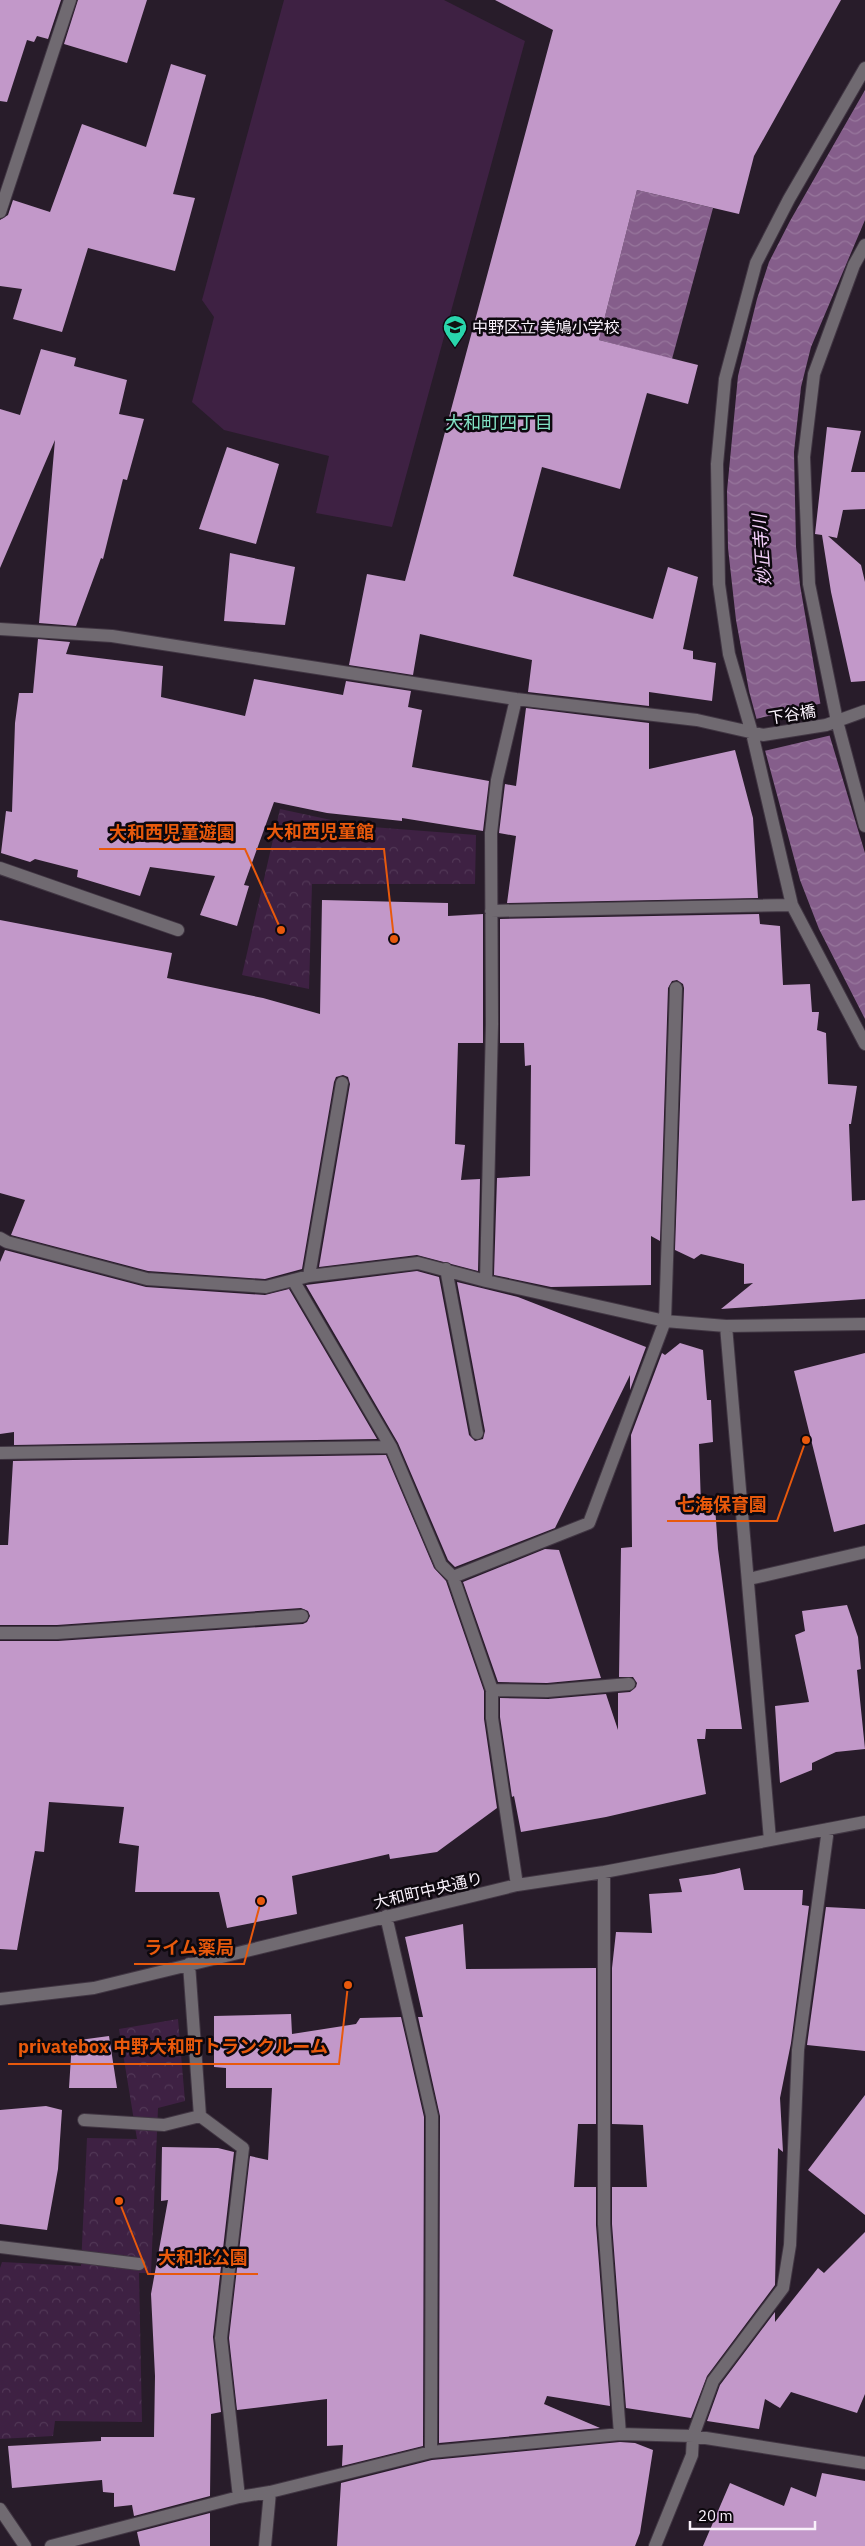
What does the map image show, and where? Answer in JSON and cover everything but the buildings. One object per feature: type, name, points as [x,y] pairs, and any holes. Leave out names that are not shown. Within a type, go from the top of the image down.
[{"type":"street","points":[[0,212],[4,187],[70,0]]},
{"type":"street","points":[[865,68],[789,199],[756,263],[725,378],[717,464],[719,584],[730,654],[757,734],[774,832],[792,905],[865,1044]]},
{"type":"street","points":[[865,245],[854,265],[814,374],[804,457],[809,584],[831,723],[865,826]]},
{"type":"street","points":[[0,629],[112,636],[516,699],[698,720],[757,734]]},
{"type":"street","points":[[486,1281],[492,1024],[490,911],[492,824],[497,780],[516,699]]},
{"type":"street","name":"下谷橋","points":[[757,734],[831,723],[865,710]]},
{"type":"street","points":[[0,868],[178,930]]},
{"type":"street","points":[[490,911],[792,905]]},
{"type":"street","points":[[453,1577],[589,1523],[665,1321],[676,988]]},
{"type":"street","points":[[309,1276],[342,1083]]},
{"type":"street","points":[[0,1238],[7,1242],[147,1279],[266,1286],[309,1276],[418,1263],[486,1281],[665,1321],[726,1326],[865,1324]]},
{"type":"street","points":[[446,1269],[477,1433]]},
{"type":"street","points":[[293,1280],[391,1447],[441,1565],[453,1577],[492,1690],[492,1718],[517,1885]]},
{"type":"street","points":[[726,1326],[770,1840]]},
{"type":"street","points":[[0,1453],[391,1447]]},
{"type":"street","points":[[749,1579],[865,1552]]},
{"type":"street","points":[[0,1633],[57,1633],[302,1616]]},
{"type":"street","points":[[492,1690],[547,1691],[629,1684]]},
{"type":"street","name":"大和町中央通り","points":[[0,1999],[94,1988],[517,1885],[604,1872],[865,1822]]},
{"type":"street","points":[[655,2546],[692,2455],[694,2436],[713,2381],[783,2288],[790,2245],[798,2050],[828,1829]]},
{"type":"street","points":[[604,1872],[604,2224],[620,2434]]},
{"type":"street","points":[[386,1916],[432,2116],[431,2452]]},
{"type":"street","points":[[189,1964],[200,2116],[243,2148],[221,2338],[239,2497]]},
{"type":"street","points":[[84,2120],[164,2125],[200,2116]]},
{"type":"street","points":[[0,2247],[140,2264]]},
{"type":"street","points":[[51,2546],[239,2497],[270,2492],[431,2452],[620,2434],[694,2436],[865,2463]]},
{"type":"street","points":[[265,2546],[270,2492]]},
{"type":"street","points":[[0,2509],[25,2546]]},
{"type":"green space","points":[[284,0],[444,0],[525,41],[392,527],[316,513],[329,456],[224,430],[192,402],[214,317],[202,300]]},
{"type":"green space","points":[[280,809],[359,826],[476,835],[475,884],[312,884],[309,989],[242,975]]},
{"type":"green space","points":[[178,2019],[185,2101],[158,2108],[151,2273],[139,2273],[142,2422],[55,2421],[53,2436],[0,2439],[0,2268],[2,2262],[81,2266],[87,2138],[137,2139],[119,2029]]},
{"type":"water","name":"妙正寺川","points":[[865,90],[865,220],[811,347],[801,387],[794,452],[796,547],[800,585],[821,707],[865,853],[865,1019],[819,929],[800,880],[749,691],[736,620],[728,548],[727,491],[738,376],[757,299],[769,262],[790,221]]},
{"type":"water","points":[[637,190],[713,208],[672,359],[599,340]]},
{"type":"pier","points":[[823,703],[832,735],[764,751],[756,719]]},
{"type":"place","name":"中野区立 美鳩小学校","points":[[455,348]]},
{"type":"place","name":"大和西児童遊園","points":[[281,930]]},
{"type":"place","name":"大和西児童館","points":[[394,939]]},
{"type":"place","name":"七海保育園","points":[[806,1440]]},
{"type":"place","name":"ライム薬局","points":[[261,1901]]},
{"type":"place","name":"privatebox 中野大和町トランクルーム","points":[[348,1985]]},
{"type":"place","name":"大和北公園","points":[[119,2201]]},
{"type":"district","name":"大和町四丁目","points":[[499,423]]}]
